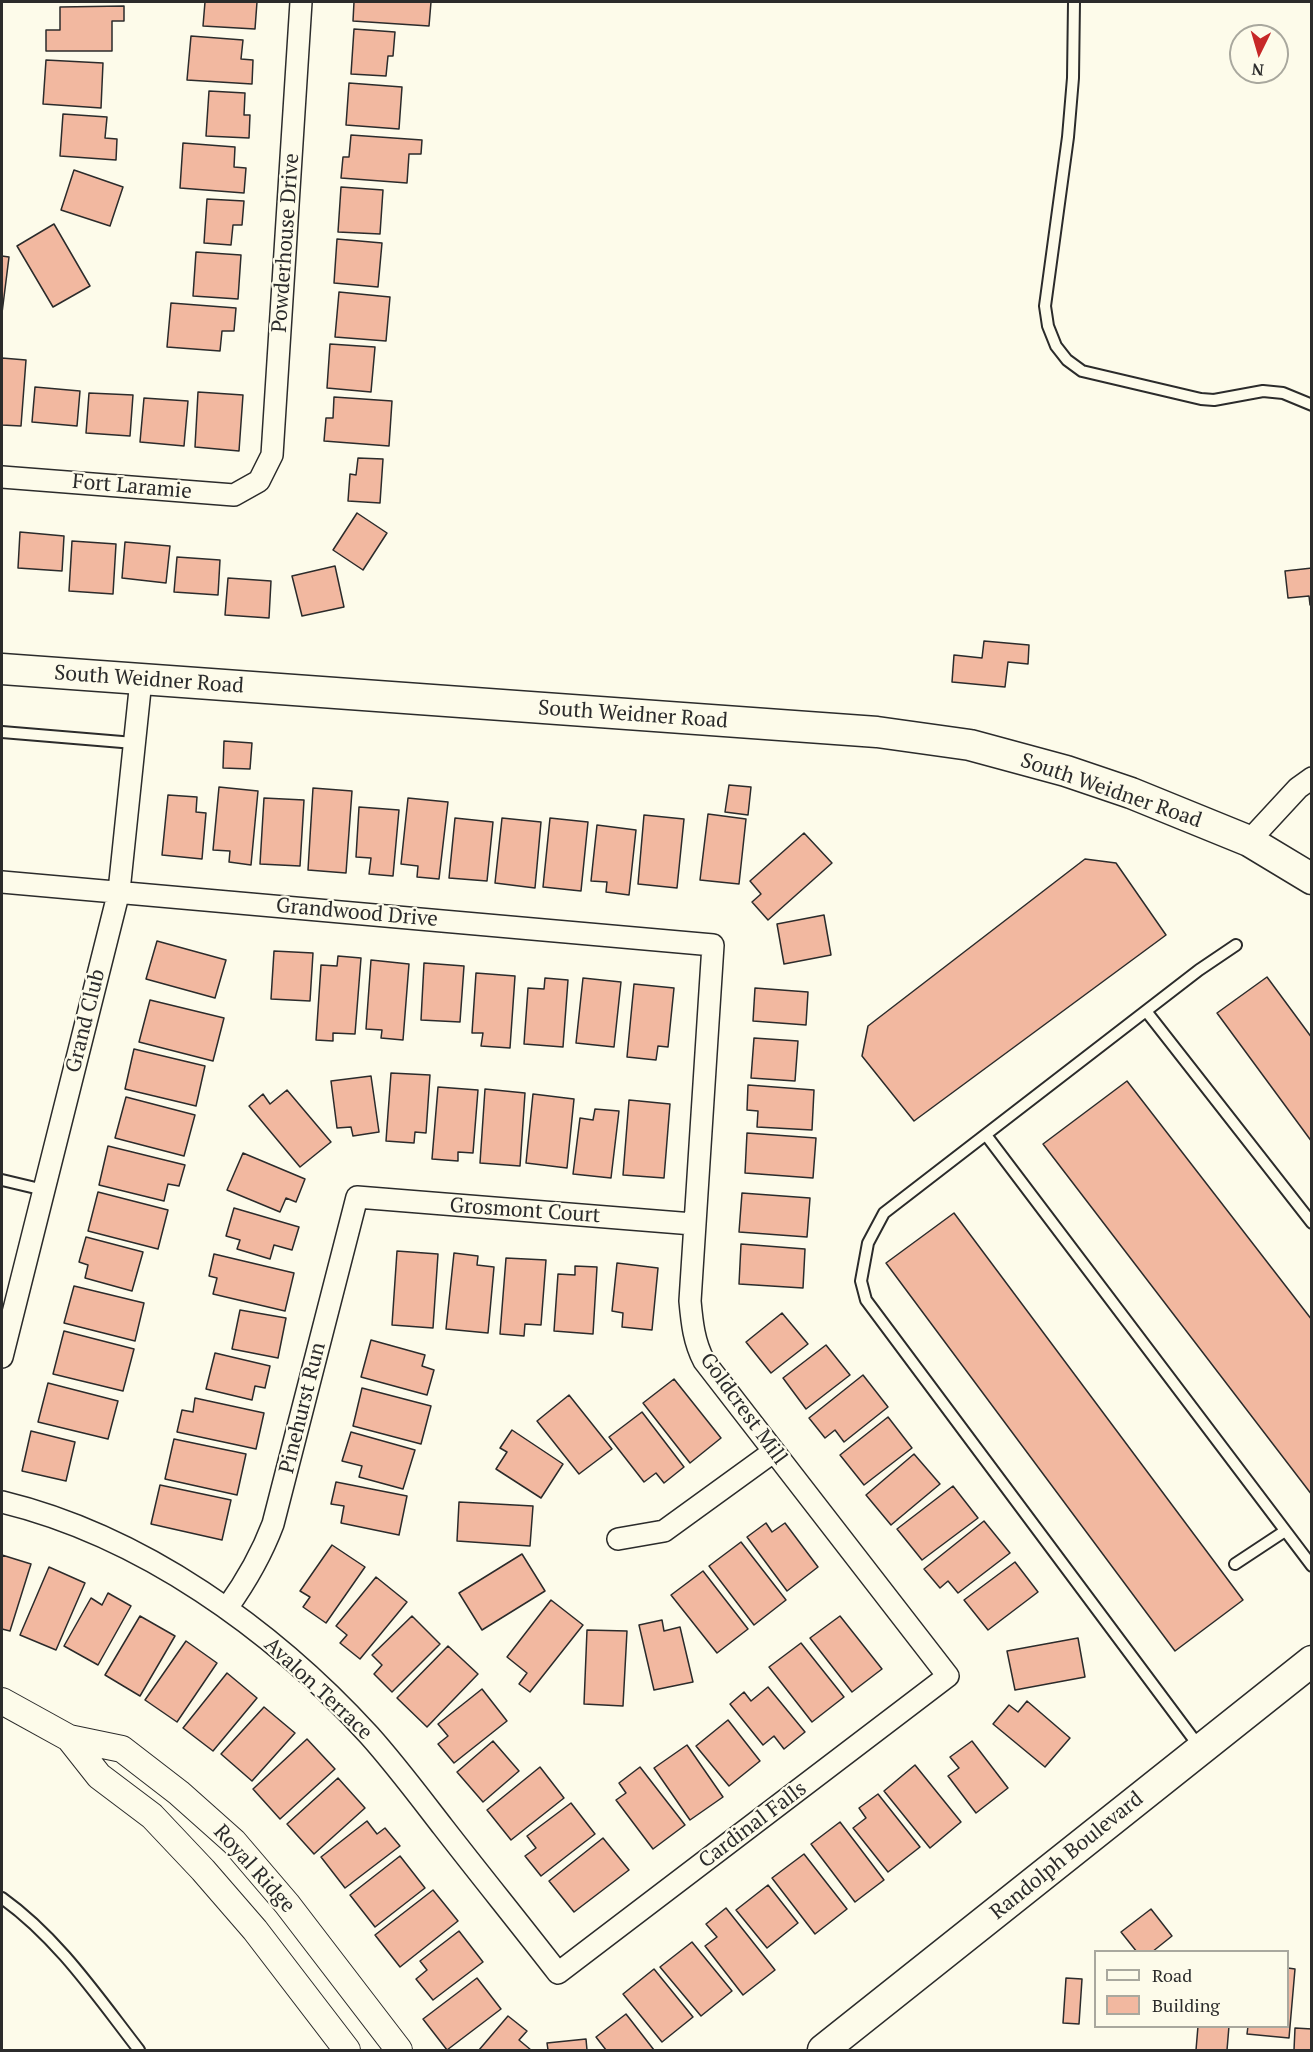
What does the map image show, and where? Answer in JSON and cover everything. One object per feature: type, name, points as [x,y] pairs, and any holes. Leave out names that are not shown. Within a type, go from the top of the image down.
[{"type":"main road","name":"South Weidner Road","points":[[2,669],[877,732],[970,745],[1066,771],[1120,789],[1249,841],[1311,879]]},
{"type":"main road","name":"Randolph Boulevard","points":[[823,2050],[1311,1661]]},
{"type":"street","name":"Powderhouse Drive","points":[[259,481],[272,455],[302,2]]},
{"type":"street","name":"Fort Laramie","points":[[2,477],[234,495],[259,481]]},
{"type":"street","name":"Grand Club","points":[[3,1345],[119,891],[141,680]]},
{"type":"street","points":[[1249,841],[1298,788],[1311,778]]},
{"type":"street","name":"Grandwood Drive","points":[[2,882],[713,945]]},
{"type":"street","name":"Goldcrest Mill","points":[[713,945],[693,1224],[690,1301],[693,1334],[704,1362],[948,1677]]},
{"type":"street","name":"Grosmont Court","points":[[357,1197],[693,1224]]},
{"type":"street","name":"Pinehurst Run","points":[[226,1608],[246,1582],[263,1552],[273,1524],[357,1197]]},
{"type":"street","points":[[618,1539],[664,1531],[773,1452]]},
{"type":"street","name":"Avalon Terrace","points":[[2,1502],[53,1516],[129,1549],[174,1573],[226,1608],[302,1669],[369,1735],[558,1973]]},
{"type":"street","name":"Cardinal Falls","points":[[558,1973],[948,1677]]},
{"type":"street","name":"Royal Ridge","points":[[2,1701],[69,1738],[122,1749],[179,1793],[234,1842],[287,1904],[399,2050]]},
{"type":"street","name":"Royal Ridge","points":[[69,1738],[99,1776],[152,1816],[203,1870],[255,1930],[347,2050]]},
{"type":"lane","points":[[1074,2],[1073,78],[1068,138],[1045,306],[1048,326],[1056,346],[1067,360],[1082,371],[1184,397],[1214,400],[1263,390],[1283,393],[1311,405]]},
{"type":"lane","points":[[2,732],[135,743]]},
{"type":"lane","points":[[1201,1749],[866,1300],[861,1281],[868,1243],[884,1214],[1146,1011],[1236,945]]},
{"type":"lane","points":[[1146,1011],[1311,1223]]},
{"type":"lane","points":[[986,1135],[1311,1566]]},
{"type":"lane","points":[[2,1180],[44,1190]]},
{"type":"lane","points":[[1235,1564],[1285,1531]]},
{"type":"lane","points":[[2,1898],[16,1908],[70,1959],[139,2050]]},
{"type":"building","points":[[205,2],[257,2],[255,29],[203,26]]},
{"type":"building","points":[[354,2],[431,2],[429,26],[353,21]]},
{"type":"building","points":[[124,6],[124,21],[112,21],[112,51],[46,51],[46,30],[60,30],[60,7]]},
{"type":"building","points":[[354,29],[395,32],[393,56],[388,56],[386,76],[351,74]]},
{"type":"building","points":[[191,36],[243,40],[241,59],[253,60],[252,84],[187,80]]},
{"type":"building","points":[[46,60],[103,63],[101,108],[43,104]]},
{"type":"building","points":[[349,83],[402,87],[399,129],[346,125]]},
{"type":"building","points":[[209,91],[245,93],[244,115],[250,115],[249,138],[206,136]]},
{"type":"building","points":[[63,114],[107,117],[105,138],[117,139],[116,160],[60,156]]},
{"type":"building","points":[[351,135],[422,140],[421,154],[409,154],[407,183],[341,178],[343,157],[349,157]]},
{"type":"building","points":[[183,143],[235,147],[234,167],[246,168],[244,193],[180,188]]},
{"type":"building","points":[[74,170],[123,187],[110,226],[61,210]]},
{"type":"building","points":[[341,187],[383,190],[380,234],[338,232]]},
{"type":"building","points":[[207,199],[244,201],[242,225],[233,225],[231,245],[204,243]]},
{"type":"building","points":[[54,224],[90,286],[53,307],[17,246]]},
{"type":"building","points":[[337,239],[382,243],[378,287],[334,283]]},
{"type":"building","points":[[196,252],[241,255],[238,299],[193,296]]},
{"type":"building","points":[[2,256],[9,257],[2,313]]},
{"type":"building","points":[[339,292],[390,297],[386,341],[335,337]]},
{"type":"building","points":[[171,303],[236,308],[234,331],[222,331],[220,351],[167,347]]},
{"type":"building","points":[[330,344],[375,347],[371,392],[327,388]]},
{"type":"building","points":[[2,358],[26,360],[21,426],[2,425]]},
{"type":"building","points":[[35,387],[80,391],[77,426],[32,422]]},
{"type":"building","points":[[198,392],[243,395],[239,451],[195,447]]},
{"type":"building","points":[[89,393],[133,395],[130,436],[86,433]]},
{"type":"building","points":[[334,397],[392,401],[389,446],[324,441],[326,418],[333,418]]},
{"type":"building","points":[[144,398],[188,401],[184,446],[140,442]]},
{"type":"building","points":[[358,458],[383,459],[380,503],[348,501],[350,474],[356,475]]},
{"type":"building","points":[[357,513],[387,533],[363,570],[333,550]]},
{"type":"building","points":[[20,532],[64,536],[62,571],[18,568]]},
{"type":"building","points":[[72,541],[116,544],[113,594],[69,591]]},
{"type":"building","points":[[125,542],[170,546],[166,583],[122,578]]},
{"type":"building","points":[[177,557],[220,560],[218,595],[174,592]]},
{"type":"building","points":[[335,566],[344,607],[302,616],[292,576]]},
{"type":"building","points":[[1312,568],[1312,605],[1310,605],[1309,596],[1288,598],[1285,571]]},
{"type":"building","points":[[228,578],[271,581],[269,618],[225,615]]},
{"type":"building","points":[[984,641],[1029,645],[1028,664],[1008,662],[1005,687],[952,682],[954,655],[982,658]]},
{"type":"building","points":[[224,741],[252,743],[250,769],[223,768]]},
{"type":"building","points":[[729,785],[751,787],[748,815],[725,812]]},
{"type":"building","points":[[219,787],[258,791],[251,865],[229,862],[230,851],[213,850]]},
{"type":"building","points":[[313,788],[352,791],[346,873],[308,870]]},
{"type":"building","points":[[168,795],[197,797],[196,812],[206,813],[202,859],[162,855]]},
{"type":"building","points":[[264,798],[304,800],[300,866],[260,864]]},
{"type":"building","points":[[408,798],[448,802],[439,879],[417,877],[418,866],[401,864]]},
{"type":"building","points":[[359,807],[399,810],[393,876],[369,874],[371,858],[356,857]]},
{"type":"building","points":[[708,814],[746,819],[739,884],[700,880]]},
{"type":"building","points":[[644,815],[684,819],[677,888],[638,884]]},
{"type":"building","points":[[455,818],[493,822],[487,881],[449,878]]},
{"type":"building","points":[[502,818],[541,822],[535,888],[495,883]]},
{"type":"building","points":[[550,818],[588,822],[581,891],[543,887]]},
{"type":"building","points":[[597,825],[636,830],[629,895],[606,892],[607,882],[591,881]]},
{"type":"building","points":[[804,833],[832,863],[768,920],[752,902],[761,894],[750,881]]},
{"type":"building","points":[[1085,859],[1116,863],[1166,935],[914,1121],[862,1056],[868,1026]]},
{"type":"building","points":[[824,915],[831,955],[784,964],[777,924]]},
{"type":"building","points":[[157,941],[226,960],[215,998],[146,979]]},
{"type":"building","points":[[274,951],[313,953],[310,1001],[271,999]]},
{"type":"building","points":[[338,956],[361,958],[355,1034],[333,1033],[333,1041],[316,1040],[321,965],[337,966]]},
{"type":"building","points":[[371,960],[409,964],[403,1040],[381,1038],[382,1030],[366,1029]]},
{"type":"building","points":[[424,963],[464,966],[460,1022],[421,1020]]},
{"type":"building","points":[[476,973],[515,976],[510,1048],[481,1046],[483,1033],[472,1033]]},
{"type":"building","points":[[1267,977],[1312,1038],[1312,1142],[1217,1013]]},
{"type":"building","points":[[545,978],[568,980],[563,1047],[524,1044],[528,988],[544,989]]},
{"type":"building","points":[[583,978],[621,982],[614,1047],[576,1043]]},
{"type":"building","points":[[634,984],[674,988],[668,1047],[658,1046],[656,1060],[627,1057]]},
{"type":"building","points":[[755,988],[808,992],[806,1025],[753,1021]]},
{"type":"building","points":[[150,1000],[224,1018],[213,1061],[139,1042]]},
{"type":"building","points":[[754,1038],[798,1041],[795,1081],[751,1078]]},
{"type":"building","points":[[134,1049],[205,1066],[196,1106],[125,1089]]},
{"type":"building","points":[[391,1073],[430,1075],[426,1133],[415,1132],[414,1143],[386,1141]]},
{"type":"building","points":[[371,1076],[379,1132],[353,1136],[351,1127],[337,1128],[331,1081]]},
{"type":"building","points":[[1127,1081],[1312,1320],[1312,1495],[1043,1144]]},
{"type":"building","points":[[748,1085],[814,1090],[812,1130],[757,1127],[758,1111],[747,1110]]},
{"type":"building","points":[[438,1087],[478,1090],[473,1153],[458,1152],[458,1161],[432,1159]]},
{"type":"building","points":[[485,1089],[525,1093],[520,1166],[480,1163]]},
{"type":"building","points":[[287,1090],[331,1142],[300,1167],[249,1106],[263,1094],[270,1104]]},
{"type":"building","points":[[533,1094],[574,1099],[567,1168],[526,1163]]},
{"type":"building","points":[[126,1097],[195,1115],[184,1156],[115,1138]]},
{"type":"building","points":[[629,1100],[670,1104],[664,1178],[623,1175]]},
{"type":"building","points":[[595,1109],[619,1111],[611,1178],[573,1174],[580,1118],[593,1120]]},
{"type":"building","points":[[747,1133],[816,1138],[813,1178],[745,1173]]},
{"type":"building","points":[[108,1146],[185,1165],[179,1186],[168,1184],[164,1201],[99,1185]]},
{"type":"building","points":[[243,1153],[305,1179],[296,1202],[286,1198],[280,1212],[227,1190]]},
{"type":"building","points":[[98,1192],[168,1210],[158,1249],[88,1231]]},
{"type":"building","points":[[742,1193],[810,1198],[807,1237],[739,1232]]},
{"type":"building","points":[[234,1208],[299,1227],[292,1250],[274,1245],[270,1259],[237,1249],[240,1240],[226,1236]]},
{"type":"building","points":[[954,1213],[1243,1600],[1175,1651],[886,1263]]},
{"type":"building","points":[[86,1237],[143,1252],[132,1291],[85,1278],[88,1265],[79,1262]]},
{"type":"building","points":[[741,1244],[805,1249],[803,1288],[739,1284]]},
{"type":"building","points":[[397,1251],[438,1254],[433,1328],[392,1325]]},
{"type":"building","points":[[454,1253],[478,1256],[477,1265],[494,1267],[488,1333],[446,1329]]},
{"type":"building","points":[[214,1254],[294,1273],[285,1311],[213,1294],[217,1278],[209,1276]]},
{"type":"building","points":[[506,1258],[546,1260],[541,1325],[525,1324],[524,1336],[500,1334]]},
{"type":"building","points":[[617,1263],[658,1268],[652,1330],[622,1327],[623,1313],[612,1311]]},
{"type":"building","points":[[575,1266],[597,1267],[593,1334],[554,1331],[558,1274],[575,1275]]},
{"type":"building","points":[[74,1286],[144,1303],[135,1341],[64,1323]]},
{"type":"building","points":[[240,1310],[286,1318],[278,1358],[232,1349]]},
{"type":"building","points":[[782,1313],[808,1344],[771,1373],[746,1342]]},
{"type":"building","points":[[64,1331],[134,1349],[123,1391],[53,1374]]},
{"type":"building","points":[[371,1340],[425,1355],[422,1366],[434,1370],[427,1395],[361,1377]]},
{"type":"building","points":[[826,1345],[850,1375],[806,1409],[783,1378]]},
{"type":"building","points":[[215,1353],[270,1366],[265,1388],[255,1386],[252,1400],[206,1389]]},
{"type":"building","points":[[863,1375],[888,1407],[844,1442],[835,1430],[825,1438],[809,1418]]},
{"type":"building","points":[[674,1379],[721,1438],[690,1463],[643,1403]]},
{"type":"building","points":[[48,1383],[118,1401],[108,1439],[38,1422]]},
{"type":"building","points":[[362,1388],[431,1406],[421,1444],[353,1426]]},
{"type":"building","points":[[569,1395],[612,1449],[579,1474],[537,1421]]},
{"type":"building","points":[[195,1398],[264,1413],[256,1449],[177,1432],[182,1410],[193,1412]]},
{"type":"building","points":[[642,1412],[684,1467],[664,1483],[656,1473],[644,1482],[609,1437]]},
{"type":"building","points":[[888,1417],[912,1448],[864,1485],[840,1455]]},
{"type":"building","points":[[512,1430],[563,1464],[541,1498],[496,1469],[507,1452],[500,1448]]},
{"type":"building","points":[[31,1431],[75,1442],[66,1481],[22,1471]]},
{"type":"building","points":[[351,1432],[415,1450],[403,1489],[359,1477],[362,1466],[342,1461]]},
{"type":"building","points":[[174,1439],[246,1454],[237,1495],[165,1479]]},
{"type":"building","points":[[914,1454],[940,1484],[891,1525],[866,1495]]},
{"type":"building","points":[[336,1482],[407,1496],[399,1535],[341,1523],[344,1506],[331,1504]]},
{"type":"building","points":[[160,1485],[231,1500],[222,1540],[151,1524]]},
{"type":"building","points":[[953,1486],[978,1518],[922,1560],[897,1529]]},
{"type":"building","points":[[459,1502],[533,1506],[530,1546],[457,1541]]},
{"type":"building","points":[[984,1521],[1010,1553],[958,1593],[948,1581],[940,1588],[924,1569]]},
{"type":"building","points":[[766,1523],[772,1532],[785,1523],[818,1567],[787,1591],[747,1537]]},
{"type":"building","points":[[741,1542],[786,1600],[754,1625],[709,1566]]},
{"type":"building","points":[[332,1545],[365,1567],[326,1623],[303,1607],[310,1597],[300,1591]]},
{"type":"building","points":[[522,1554],[545,1591],[482,1630],[459,1593]]},
{"type":"building","points":[[2,1555],[31,1564],[10,1631],[2,1629]]},
{"type":"building","points":[[1015,1562],[1038,1592],[988,1630],[964,1600]]},
{"type":"building","points":[[49,1567],[85,1583],[56,1650],[20,1635]]},
{"type":"building","points":[[703,1571],[748,1629],[717,1653],[671,1595]]},
{"type":"building","points":[[376,1577],[407,1602],[360,1659],[340,1643],[347,1635],[336,1626]]},
{"type":"building","points":[[108,1593],[131,1606],[98,1665],[64,1646],[91,1598],[102,1605]]},
{"type":"building","points":[[551,1600],[583,1625],[530,1692],[519,1684],[527,1673],[507,1657]]},
{"type":"building","points":[[140,1616],[175,1636],[140,1696],[105,1675]]},
{"type":"building","points":[[412,1616],[440,1644],[392,1692],[374,1674],[382,1665],[372,1655]]},
{"type":"building","points":[[840,1616],[882,1669],[852,1692],[810,1638]]},
{"type":"building","points":[[662,1620],[664,1631],[680,1627],[693,1682],[654,1690],[639,1625]]},
{"type":"building","points":[[587,1630],[627,1631],[623,1706],[584,1704]]},
{"type":"building","points":[[1078,1638],[1085,1677],[1015,1690],[1007,1651]]},
{"type":"building","points":[[186,1641],[217,1663],[177,1722],[145,1700]]},
{"type":"building","points":[[801,1643],[844,1697],[812,1722],[769,1667]]},
{"type":"building","points":[[448,1646],[478,1674],[427,1727],[397,1698]]},
{"type":"building","points":[[227,1673],[257,1698],[213,1751],[183,1728]]},
{"type":"building","points":[[768,1687],[805,1732],[784,1749],[774,1736],[763,1745],[730,1704],[744,1692],[751,1701]]},
{"type":"building","points":[[482,1689],[507,1721],[454,1763],[438,1744],[448,1736],[438,1724]]},
{"type":"building","points":[[1027,1701],[1070,1738],[1045,1767],[993,1724],[1009,1705],[1018,1712]]},
{"type":"building","points":[[264,1707],[295,1733],[252,1781],[221,1754]]},
{"type":"building","points":[[728,1720],[760,1761],[729,1786],[696,1746]]},
{"type":"building","points":[[307,1739],[335,1769],[280,1819],[253,1789]]},
{"type":"building","points":[[493,1741],[519,1771],[483,1802],[457,1772]]},
{"type":"building","points":[[972,1741],[1008,1788],[976,1813],[948,1776],[959,1768],[950,1757]]},
{"type":"building","points":[[687,1745],[723,1797],[690,1820],[654,1768]]},
{"type":"building","points":[[915,1765],[961,1822],[930,1848],[884,1791]]},
{"type":"building","points":[[540,1767],[564,1798],[511,1840],[487,1810]]},
{"type":"building","points":[[640,1767],[685,1825],[653,1849],[616,1800],[626,1793],[619,1783]]},
{"type":"building","points":[[338,1778],[365,1808],[314,1854],[287,1824]]},
{"type":"building","points":[[878,1794],[920,1847],[888,1872],[853,1828],[866,1818],[859,1808]]},
{"type":"building","points":[[571,1803],[595,1834],[541,1876],[525,1856],[536,1848],[527,1836]]},
{"type":"building","points":[[367,1821],[377,1834],[385,1828],[400,1846],[345,1888],[321,1857]]},
{"type":"building","points":[[840,1822],[884,1880],[855,1902],[811,1844]]},
{"type":"building","points":[[603,1838],[629,1870],[574,1912],[549,1881]]},
{"type":"building","points":[[804,1854],[847,1909],[815,1934],[772,1878]]},
{"type":"building","points":[[400,1856],[425,1888],[375,1927],[350,1895]]},
{"type":"building","points":[[768,1885],[798,1923],[767,1948],[736,1910]]},
{"type":"building","points":[[433,1890],[458,1921],[400,1967],[375,1935]]},
{"type":"building","points":[[726,1908],[775,1970],[743,1995],[705,1946],[717,1937],[706,1924]]},
{"type":"building","points":[[1151,1909],[1172,1936],[1154,1950],[1135,1950],[1121,1932]]},
{"type":"building","points":[[459,1931],[483,1962],[433,2000],[416,1979],[427,1970],[420,1961]]},
{"type":"building","points":[[692,1942],[732,1991],[701,2016],[660,1967]]},
{"type":"building","points":[[1289,1968],[1295,1969],[1289,2038],[1247,2034],[1248,2028],[1289,2028]]},
{"type":"building","points":[[654,1969],[693,2017],[662,2042],[623,1994]]},
{"type":"building","points":[[477,1978],[501,2009],[447,2050],[423,2019]]},
{"type":"building","points":[[1066,1978],[1082,1979],[1079,2024],[1063,2023]]},
{"type":"building","points":[[626,2014],[654,2050],[606,2050],[596,2037]]},
{"type":"building","points":[[508,2016],[527,2031],[519,2040],[531,2050],[479,2050]]},
{"type":"building","points":[[1198,2028],[1229,2028],[1227,2050],[1196,2050]]},
{"type":"building","points":[[1295,2028],[1312,2029],[1312,2050],[1294,2050]]},
{"type":"building","points":[[586,2039],[587,2050],[548,2050],[547,2043]]}]
